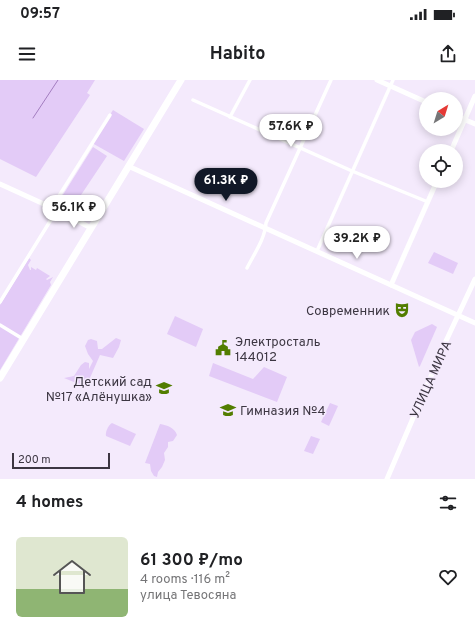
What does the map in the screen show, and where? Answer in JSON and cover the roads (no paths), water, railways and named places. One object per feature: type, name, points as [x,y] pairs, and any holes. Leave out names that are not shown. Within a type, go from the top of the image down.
[{"type":"highway","points":[[0,378],[181,80]]},
{"type":"main road","points":[[377,80],[419,99]]},
{"type":"main road","points":[[454,144],[475,96]]},
{"type":"main road","points":[[465,120],[475,124]]},
{"type":"main road","points":[[128,166],[266,226],[317,251],[475,323]]},
{"type":"main road","points":[[0,184],[55,209],[91,228]]},
{"type":"main road","points":[[391,285],[434,188]]},
{"type":"main road","name":"УЛИЦА МИРА","points":[[386,479],[475,279]]},
{"type":"street","points":[[230,117],[250,80]]},
{"type":"street","points":[[247,268],[260,243],[266,226],[331,80]]},
{"type":"street","points":[[317,251],[393,80]]},
{"type":"street","points":[[193,100],[352,171],[428,202]]},
{"type":"street","points":[[0,302],[110,115]]},
{"type":"street","points":[[0,325],[24,339]]},
{"type":"waterway","points":[[33,118],[58,80]]},
{"type":"place","name":"Современник","points":[[402,310]]},
{"type":"place","name":"Электросталь 144012","points":[[223,348]]},
{"type":"place","name":"Детский сад №17 «Алёнушка»","points":[[164,388]]},
{"type":"place","name":"Гимназия №4","points":[[228,410]]}]
